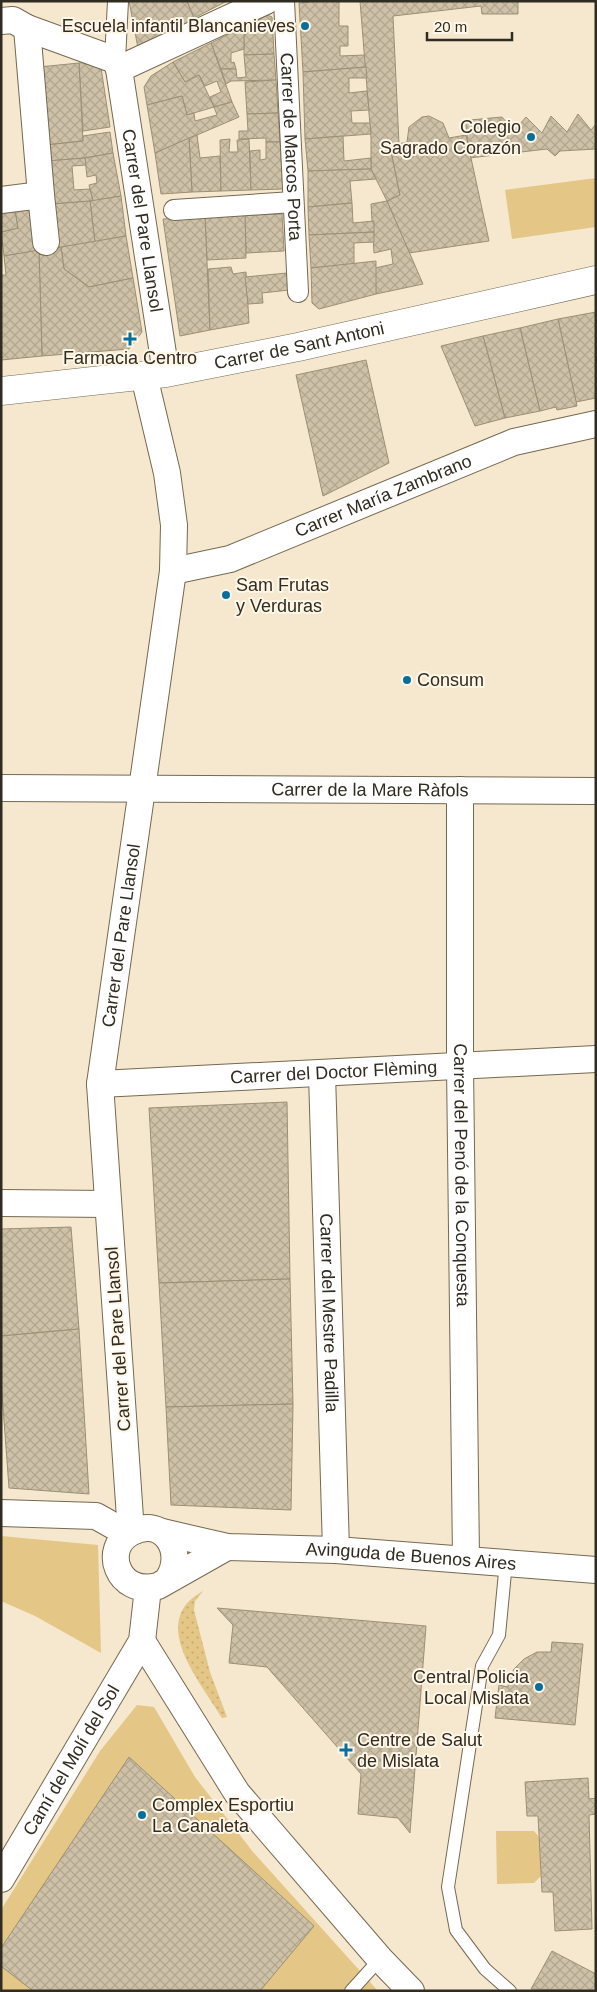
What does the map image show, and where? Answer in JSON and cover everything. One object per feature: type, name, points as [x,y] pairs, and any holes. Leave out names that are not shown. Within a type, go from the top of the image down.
[{"type":"street","points":[[117,65],[118,1]]},
{"type":"street","points":[[1,21],[13,20],[117,65],[266,1]]},
{"type":"street","name":"Carrer de Marcos Porta","points":[[284,1],[298,292]]},
{"type":"street","points":[[28,28],[46,242]]},
{"type":"street","name":"Carrer del Pare Llansol","points":[[117,65],[174,525],[173,571],[100,1084],[130,1500],[143,1532]]},
{"type":"street","points":[[1,200],[41,195]]},
{"type":"street","points":[[174,210],[293,202]]},
{"type":"street","name":"Carrer de Sant Antoni","points":[[1,391],[155,374],[298,347],[596,280]]},
{"type":"street","name":"Carrer María Zambrano","points":[[173,571],[230,559],[514,442],[596,424]]},
{"type":"street","name":"Carrer de la Mare Ràfols","points":[[1,788],[596,791]]},
{"type":"street","name":"Carrer del Penó de la Conquesta","points":[[460,790],[460,1066],[466,1559]]},
{"type":"street","name":"Carrer del Doctor Flèming","points":[[100,1084],[596,1059]]},
{"type":"street","name":"Carrer del Mestre Padilla","points":[[322,1074],[336,1550]]},
{"type":"street","points":[[1,1203],[108,1204]]},
{"type":"street","points":[[1,1513],[96,1516],[170,1540],[175,1550],[173,1570],[158,1584],[142,1641],[237,1793],[380,1959],[412,1991]]},
{"type":"street","points":[[143,1532],[118,1547],[117,1568],[128,1583],[158,1584],[226,1547]]},
{"type":"street","name":"Avinguda de Buenos Aires","points":[[143,1532],[226,1547],[336,1550],[596,1570]]},
{"type":"street","name":"Camí del Molí del Sol","points":[[1,1879],[142,1641]]},
{"type":"lane","points":[[506,1562],[499,1635],[482,1666],[448,1887],[456,1930],[485,1969],[510,1991]]},
{"type":"lane","points":[[351,1991],[380,1959]]},
{"type":"shaded area","points":[[596,178],[596,227],[512,239],[505,190]]},
{"type":"shaded area","points":[[1,1536],[98,1545],[101,1653],[35,1616],[1,1601]]},
{"type":"shaded area","points":[[203,1591],[195,1601],[194,1610],[210,1672],[227,1717],[222,1718],[183,1652],[179,1635],[179,1618],[187,1604]]},
{"type":"shaded area","name":"Complex Esportiu La Canaleta","points":[[137,1705],[154,1707],[195,1777],[253,1852],[378,1991],[1,1991],[1,1910],[100,1751]]},
{"type":"shaded area","points":[[496,1831],[534,1831],[539,1837],[541,1876],[534,1883],[497,1884]]},
{"type":"building","points":[[129,1],[187,1],[195,20],[138,48]]},
{"type":"building","points":[[187,1],[227,1],[194,18]]},
{"type":"building","points":[[339,1],[339,26],[348,26],[348,46],[340,46],[340,56],[365,55],[366,67],[303,72],[299,3]]},
{"type":"building","points":[[360,1],[518,1],[518,14],[482,14],[481,6],[393,16],[399,144],[390,146],[400,195],[387,201],[371,169],[371,138]]},
{"type":"building","points":[[267,15],[272,17],[274,54],[244,55],[244,35],[253,30],[251,23]]},
{"type":"building","points":[[251,23],[253,30],[244,35],[244,49],[231,53],[231,63],[234,62],[236,69],[221,69],[211,43]]},
{"type":"building","points":[[211,43],[232,102],[214,107],[210,97],[221,92],[217,81],[205,86],[199,75],[185,82],[173,62]]},
{"type":"building","points":[[274,54],[276,80],[231,81],[226,84],[221,69],[236,69],[237,78],[246,77],[244,55]]},
{"type":"building","points":[[100,61],[110,127],[83,131],[79,63]]},
{"type":"building","points":[[173,62],[185,82],[199,75],[214,107],[187,115],[182,96],[147,105],[144,87],[151,76]]},
{"type":"building","points":[[79,63],[83,141],[46,145],[39,67]]},
{"type":"building","points":[[366,67],[367,78],[349,78],[349,93],[367,91],[369,110],[351,111],[352,123],[370,123],[371,134],[305,139],[303,72]]},
{"type":"building","points":[[276,80],[278,113],[247,114],[245,82]]},
{"type":"building","points":[[182,96],[187,115],[194,113],[195,121],[217,115],[214,107],[232,102],[239,117],[155,153],[147,105]]},
{"type":"building","points":[[278,113],[280,142],[266,142],[266,138],[239,139],[239,131],[248,131],[247,114]]},
{"type":"building","points":[[578,114],[591,130],[596,124],[596,149],[560,151],[555,156],[547,149],[469,158],[466,125],[470,120],[502,117],[514,131],[526,117],[542,133],[551,116],[567,132]]},
{"type":"building","points":[[429,116],[443,123],[449,138],[466,135],[489,241],[409,253],[387,201],[400,195],[390,146],[407,142],[409,127],[422,117]]},
{"type":"building","points":[[110,132],[113,153],[85,158],[47,161],[46,145],[83,141],[83,136]]},
{"type":"building","points":[[197,135],[200,158],[220,156],[221,191],[192,192],[189,138]]},
{"type":"building","points":[[343,136],[344,161],[371,158],[371,169],[308,171],[305,139]]},
{"type":"building","points":[[189,138],[192,192],[161,194],[155,153]]},
{"type":"building","points":[[230,139],[229,152],[238,152],[237,140],[249,139],[251,190],[221,191],[220,140]]},
{"type":"building","points":[[266,142],[280,142],[283,189],[251,190],[250,151],[260,150],[260,160],[266,159]]},
{"type":"building","points":[[113,153],[121,196],[93,201],[89,185],[97,183],[96,175],[87,177],[85,158]]},
{"type":"building","points":[[85,158],[86,165],[72,166],[74,190],[90,189],[93,201],[52,204],[47,161]]},
{"type":"building","points":[[371,169],[376,179],[350,181],[352,203],[308,207],[308,171]]},
{"type":"building","points":[[121,196],[126,236],[95,242],[90,201]]},
{"type":"building","points":[[90,201],[95,242],[56,248],[52,204]]},
{"type":"building","points":[[387,201],[423,284],[376,294],[375,268],[393,264],[391,249],[374,253],[371,204]]},
{"type":"building","points":[[33,202],[44,250],[4,256],[1,232],[18,228],[14,205]]},
{"type":"building","points":[[352,203],[353,223],[374,221],[374,232],[309,235],[308,207]]},
{"type":"building","points":[[14,205],[18,228],[1,232],[1,208]]},
{"type":"building","points":[[282,214],[284,251],[246,253],[245,215]]},
{"type":"building","points":[[245,215],[246,258],[207,260],[205,217]]},
{"type":"building","points":[[205,217],[210,330],[180,336],[163,219]]},
{"type":"building","points":[[374,232],[374,242],[354,243],[354,264],[311,268],[309,235]]},
{"type":"building","points":[[126,236],[133,278],[89,287],[64,269],[61,247]]},
{"type":"building","points":[[61,247],[64,269],[89,287],[133,278],[142,332],[129,349],[42,356],[39,250]]},
{"type":"building","points":[[39,250],[42,356],[1,360],[1,275],[6,275],[4,256]]},
{"type":"building","points":[[376,261],[376,294],[319,309],[312,303],[311,268]]},
{"type":"building","points":[[231,267],[233,274],[246,272],[249,323],[210,330],[208,269]]},
{"type":"building","points":[[287,273],[289,290],[262,293],[263,303],[248,304],[245,277]]},
{"type":"building","points":[[596,312],[596,398],[576,402],[558,319]]},
{"type":"building","points":[[558,319],[577,406],[557,410],[556,407],[540,411],[520,328]]},
{"type":"building","points":[[520,328],[540,411],[505,418],[483,336]]},
{"type":"building","points":[[483,336],[505,418],[475,426],[441,346]]},
{"type":"building","points":[[366,360],[389,463],[323,496],[296,375]]},
{"type":"building","points":[[287,1102],[290,1279],[159,1283],[149,1108]]},
{"type":"building","points":[[71,1227],[79,1329],[1,1336],[1,1229]]},
{"type":"building","points":[[290,1279],[293,1404],[166,1407],[159,1283]]},
{"type":"building","points":[[79,1329],[89,1494],[9,1488],[1,1380],[1,1336]]},
{"type":"building","points":[[293,1404],[291,1510],[171,1505],[166,1407]]},
{"type":"building","points":[[217,1608],[426,1626],[410,1833],[398,1818],[358,1814],[361,1774],[267,1667],[229,1663],[233,1625]]},
{"type":"building","points":[[552,1642],[583,1644],[575,1725],[495,1718],[499,1685],[508,1687],[509,1678],[514,1669],[524,1659],[537,1652],[551,1652]]},
{"type":"building","name":"Complex Esportiu La Canaleta","points":[[129,1757],[314,1926],[260,1991],[33,1991],[1,1966],[1,1948]]},
{"type":"building","points":[[588,1778],[589,1799],[596,1798],[596,1814],[589,1815],[592,1929],[555,1931],[553,1892],[542,1892],[538,1816],[527,1816],[525,1782]]},
{"type":"building","points":[[552,1951],[596,1974],[596,1991],[531,1989]]},
{"type":"place","name":"Escuela infantil Blancanieves","points":[[305,26]]},
{"type":"place","name":"Colegio Sagrado Corazón","points":[[531,137]]},
{"type":"place","name":"Farmacia Centro","points":[[130,339]]},
{"type":"place","name":"Sam Frutas y Verduras","points":[[226,595]]},
{"type":"place","name":"Consum","points":[[407,680]]},
{"type":"place","name":"Central Policia Local Mislata","points":[[539,1687]]},
{"type":"place","name":"Centre de Salut de Mislata","points":[[346,1750]]},
{"type":"place","name":"Complex Esportiu La Canaleta","points":[[142,1815]]}]
